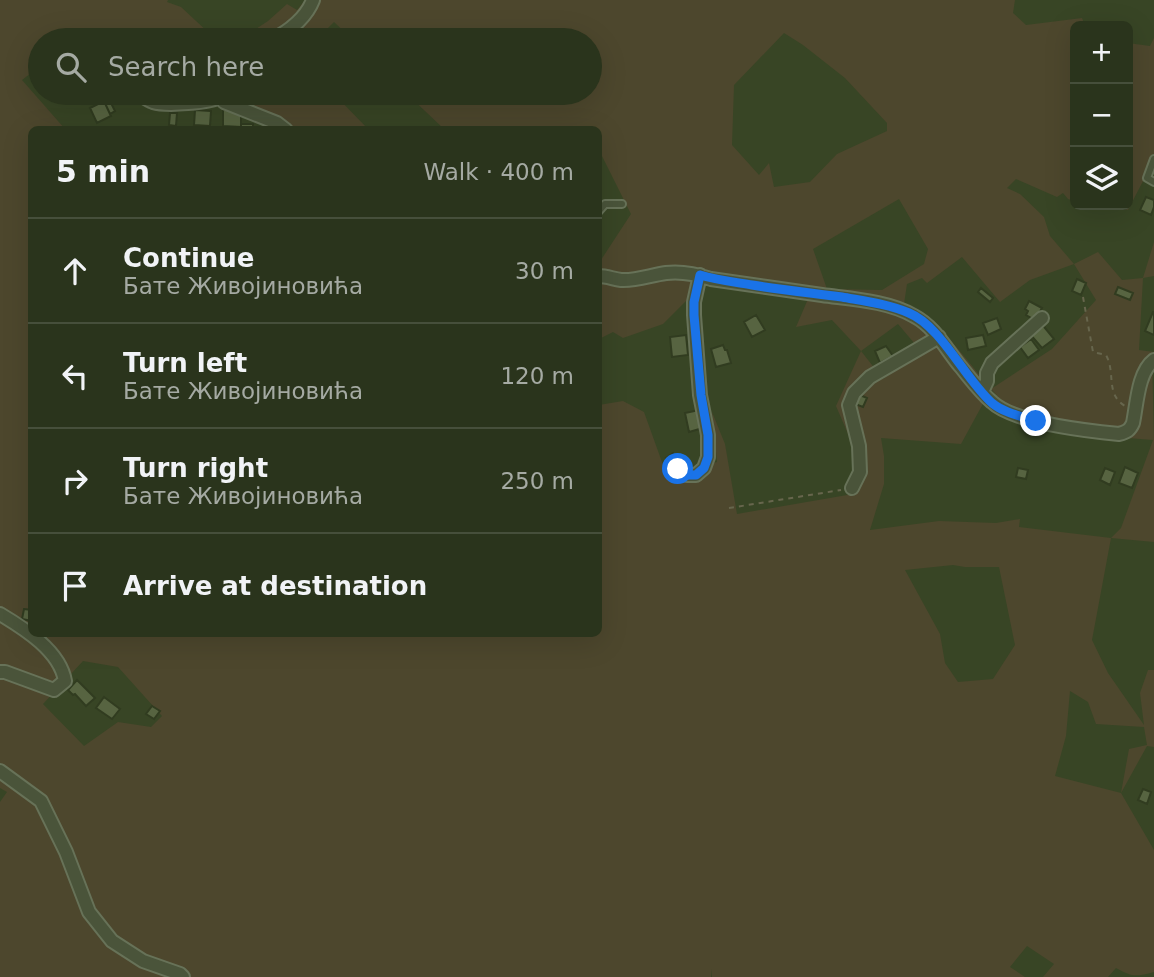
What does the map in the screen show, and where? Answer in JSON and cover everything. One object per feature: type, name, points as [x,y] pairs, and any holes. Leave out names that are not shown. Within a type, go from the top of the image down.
[{"type":"street","points":[[291,28],[305,15],[313,0]]},
{"type":"street","points":[[232,105],[281,126]]},
{"type":"street","points":[[602,276],[621,280],[668,273],[693,273],[711,279],[864,300],[897,308],[921,319],[939,337],[993,404],[1010,413],[1078,429],[1119,434],[1130,429],[1143,375],[1154,360]]},
{"type":"street","points":[[678,469],[687,475],[696,475],[704,468],[708,457],[708,435],[701,395],[694,315],[700,275]]},
{"type":"street","points":[[982,392],[992,363],[1042,318]]},
{"type":"street","points":[[852,488],[860,472],[859,446],[849,405],[854,393],[870,377],[939,337]]},
{"type":"street","points":[[0,614],[28,633]]},
{"type":"street","points":[[0,672],[54,690],[65,681],[59,665],[33,637]]},
{"type":"street","points":[[0,771],[41,801],[66,852],[89,912],[112,941],[143,961],[183,977]]},
{"type":"lane","points":[[1154,159],[1147,178],[1154,182]]},
{"type":"lane","points":[[602,207],[605,204],[622,204]]},
{"type":"path","points":[[1083,297],[1093,352],[1107,355],[1112,392],[1120,403],[1135,412]]},
{"type":"path","points":[[729,508],[852,488]]},
{"type":"shaded area","points":[[0,0],[168,0],[167,2],[181,7],[204,28],[28,28],[28,75],[22,80],[28,87],[28,105],[44,105],[62,126],[28,126],[28,637],[602,637],[602,404],[623,401],[644,412],[667,476],[717,462],[712,412],[725,444],[737,514],[853,494],[852,443],[836,406],[861,351],[832,320],[796,327],[808,299],[704,283],[663,324],[623,338],[613,332],[602,338],[602,258],[631,214],[602,156],[602,126],[441,126],[419,105],[602,105],[602,28],[340,28],[334,22],[328,28],[258,28],[287,4],[297,10],[305,0],[1015,0],[1013,13],[1026,25],[1082,18],[1083,21],[1070,21],[1070,200],[1063,193],[1057,197],[1016,179],[1007,188],[1020,194],[1044,217],[1050,236],[1074,264],[1030,280],[1000,302],[962,257],[927,283],[922,278],[907,284],[904,304],[940,329],[991,389],[961,444],[881,438],[884,484],[870,530],[939,521],[996,523],[1020,519],[1019,527],[1111,538],[1092,640],[1108,673],[1144,725],[1140,693],[1148,670],[1154,670],[1154,747],[1147,746],[1121,793],[1154,850],[1154,972],[1134,975],[1116,968],[1108,977],[1043,977],[1054,964],[1027,946],[1010,967],[1025,977],[712,977],[711,969],[711,977],[0,977],[0,802],[7,792],[0,788]],"holes":[[[784,33],[845,78],[887,123],[887,131],[837,154],[810,182],[774,187],[769,163],[759,175],[732,145],[734,85]],[[899,199],[928,249],[924,264],[882,290],[827,289],[813,249]],[[898,324],[920,350],[883,379],[861,351]],[[953,565],[999,567],[1015,645],[993,679],[958,682],[945,663],[940,634],[905,570]],[[83,661],[118,667],[162,716],[151,727],[118,722],[84,746],[43,704]],[[1070,691],[1088,702],[1096,724],[1144,727],[1147,745],[1129,749],[1121,793],[1055,776],[1066,736]]]},
{"type":"shaded area","points":[[1154,38],[1154,160],[1133,200],[1133,44],[1150,46]]},
{"type":"shaded area","points":[[156,105],[176,105],[157,109]]},
{"type":"shaded area","points":[[251,105],[345,105],[365,126],[280,126],[281,119]]},
{"type":"shaded area","points":[[1154,242],[1154,276],[1143,278]]},
{"type":"shaded area","points":[[1098,252],[1122,280],[1143,278],[1139,350],[1154,352],[1154,542],[1111,538],[1121,528],[1153,440],[1041,428],[1005,404],[991,389],[1052,349],[1096,300],[1074,264]]},
{"type":"building","points":[[106,105],[112,105],[115,111],[110,114]]},
{"type":"building","points":[[106,105],[111,116],[97,123],[90,108]]},
{"type":"building","points":[[195,110],[211,111],[210,126],[194,125]]},
{"type":"building","points":[[223,110],[241,110],[241,126],[223,126]]},
{"type":"building","points":[[170,113],[177,113],[176,126],[169,125]]},
{"type":"building","points":[[1146,197],[1154,200],[1151,215],[1140,210]]},
{"type":"building","points":[[1077,279],[1086,283],[1081,295],[1072,291]]},
{"type":"building","points":[[1118,287],[1133,293],[1130,300],[1115,294]]},
{"type":"building","points":[[981,288],[993,298],[990,302],[978,292]]},
{"type":"building","points":[[1029,301],[1042,308],[1035,320],[1026,315],[1028,311],[1025,309]]},
{"type":"building","points":[[1154,312],[1154,335],[1145,331]]},
{"type":"building","points":[[756,315],[765,330],[752,337],[744,322]]},
{"type":"building","points":[[997,318],[1001,329],[988,335],[983,323]]},
{"type":"building","points":[[1041,323],[1054,339],[1042,348],[1029,333]]},
{"type":"building","points":[[686,335],[688,355],[672,357],[670,337]]},
{"type":"building","points":[[983,335],[986,346],[968,350],[966,338]]},
{"type":"building","points":[[1031,339],[1039,350],[1028,358],[1020,347]]},
{"type":"building","points":[[723,345],[731,363],[716,367],[711,349]]},
{"type":"building","points":[[886,346],[893,356],[880,363],[875,351]]},
{"type":"building","points":[[860,395],[867,398],[863,407],[855,404]]},
{"type":"building","points":[[699,410],[703,428],[689,432],[685,413]]},
{"type":"building","points":[[673,453],[680,462],[673,467],[666,458]]},
{"type":"building","points":[[1125,467],[1138,473],[1132,488],[1119,483]]},
{"type":"building","points":[[1018,468],[1028,470],[1026,479],[1016,477]]},
{"type":"building","points":[[1105,468],[1115,472],[1110,485],[1100,480]]},
{"type":"building","points":[[24,609],[28,610],[28,620],[22,619]]},
{"type":"building","points":[[77,680],[95,698],[86,706],[68,690]]},
{"type":"building","points":[[104,697],[120,709],[112,719],[96,708]]},
{"type":"building","points":[[152,706],[160,711],[154,719],[146,714]]},
{"type":"building","points":[[1143,789],[1151,792],[1147,804],[1138,800]]},
{"type":"route","points":[[678,469],[687,475],[696,475],[704,468],[708,457],[708,435],[702,404],[694,315],[700,275],[769,288],[864,300],[911,314],[921,319],[939,337],[993,404],[1010,413],[1036,421]]}]
